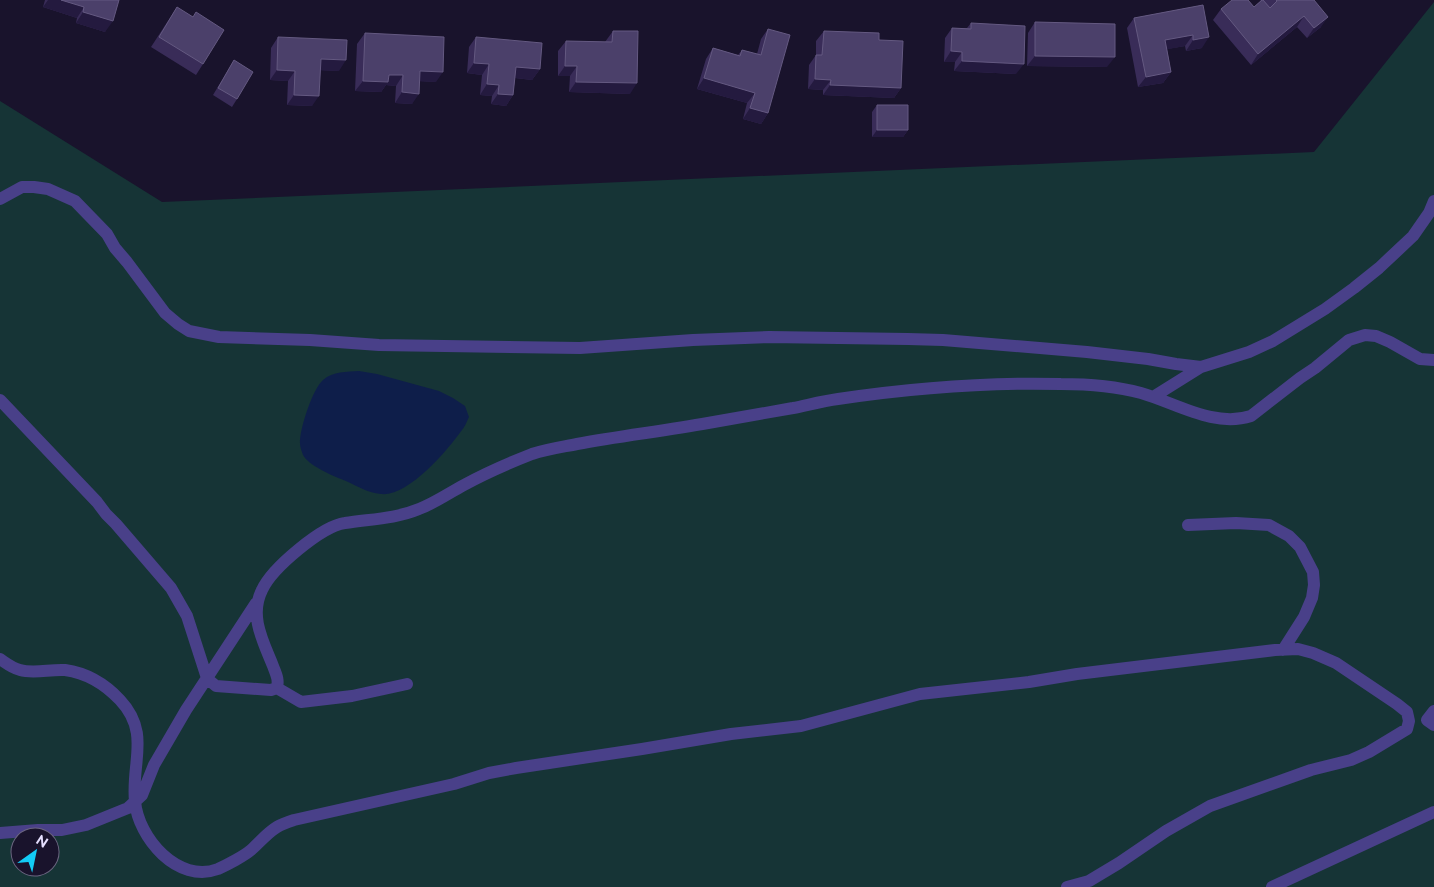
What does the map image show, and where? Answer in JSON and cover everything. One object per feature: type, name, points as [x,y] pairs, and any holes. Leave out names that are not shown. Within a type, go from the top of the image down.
[{"type":"lane","points":[[0,198],[22,187],[34,187],[48,189],[75,201],[107,234],[165,313],[189,331],[219,337],[310,340],[378,345],[580,348],[769,336],[943,340],[1148,359],[1201,367]]},
{"type":"lane","points":[[1153,397],[1201,367],[1248,352],[1273,341],[1325,309],[1379,268],[1413,236],[1428,214],[1434,201]]},
{"type":"lane","points":[[0,833],[62,830],[86,825],[128,808],[135,802],[142,795],[154,765],[186,710],[257,601],[262,588],[277,568],[325,530],[343,523],[398,516],[418,510],[495,469],[535,453],[603,439],[706,424],[834,399],[908,390],[1015,383],[1119,388],[1222,419],[1242,419],[1252,416],[1349,340],[1365,335],[1383,339],[1420,359],[1434,360]]},
{"type":"lane","points":[[0,400],[97,502],[171,588],[187,616],[201,662],[210,682],[216,686],[271,690],[277,688],[301,702],[352,696],[407,684]]},
{"type":"lane","points":[[1188,525],[1236,523],[1269,525],[1289,536],[1300,547],[1313,572],[1312,598],[1304,617],[1283,650]]},
{"type":"lane","points":[[257,601],[255,615],[264,646],[279,681],[277,688]]},
{"type":"lane","points":[[0,659],[20,670],[79,672],[108,688],[121,701],[132,714],[137,730],[135,802],[139,821],[156,846],[173,863],[185,869],[202,872],[218,869],[249,852],[276,827],[294,820],[454,784],[489,773],[731,734],[801,726],[920,694],[1298,649],[1336,663],[1407,712],[1409,722],[1407,729],[1368,752],[1351,760],[1311,770],[1210,806],[1166,831],[1120,863],[1089,881],[1067,887]]},
{"type":"lane","points":[[1409,722],[1432,719]]},
{"type":"lane","points":[[1272,887],[1434,812]]},
{"type":"green space","points":[[1434,2],[1434,887],[0,887],[0,101],[162,202],[1314,152]]},
{"type":"water","points":[[359,371],[439,391],[465,406],[469,417],[455,439],[426,471],[415,481],[392,493],[381,494],[371,492],[326,472],[306,459],[301,448],[300,438],[304,420],[319,384],[331,375]]},
{"type":"building","points":[[61,0],[119,0],[113,21],[83,12],[84,7]]},
{"type":"building","points":[[1232,0],[1248,0],[1254,7],[1263,0],[1270,8],[1276,0],[1314,0],[1328,17],[1314,28],[1304,16],[1258,54],[1221,9]]},
{"type":"building","points":[[1203,5],[1209,37],[1193,40],[1193,35],[1165,40],[1171,72],[1146,77],[1134,18]]},
{"type":"building","points":[[177,7],[193,17],[196,12],[224,30],[203,64],[159,37]]},
{"type":"building","points":[[1035,22],[1115,24],[1115,57],[1035,56]]},
{"type":"building","points":[[971,23],[1025,26],[1024,64],[962,61],[962,52],[951,51],[952,28],[971,29]]},
{"type":"building","points":[[768,29],[790,35],[768,113],[750,108],[755,93],[704,78],[713,48],[740,56],[742,50],[761,55]]},
{"type":"building","points":[[613,31],[638,31],[637,83],[576,82],[577,66],[565,66],[566,41],[612,42]]},
{"type":"building","points":[[824,31],[879,33],[879,40],[903,41],[901,88],[830,85],[831,80],[815,79],[816,55],[822,55]]},
{"type":"building","points":[[365,33],[444,37],[443,72],[420,71],[419,94],[402,92],[403,75],[389,75],[388,82],[363,81]]},
{"type":"building","points":[[278,37],[347,40],[346,60],[321,59],[319,96],[294,95],[295,71],[277,70]]},
{"type":"building","points":[[476,37],[542,43],[540,69],[516,67],[513,95],[498,94],[499,85],[487,84],[489,64],[474,63]]},
{"type":"building","points":[[234,60],[253,72],[237,99],[218,88]]},
{"type":"building","points":[[877,105],[908,105],[908,130],[877,130]]}]
